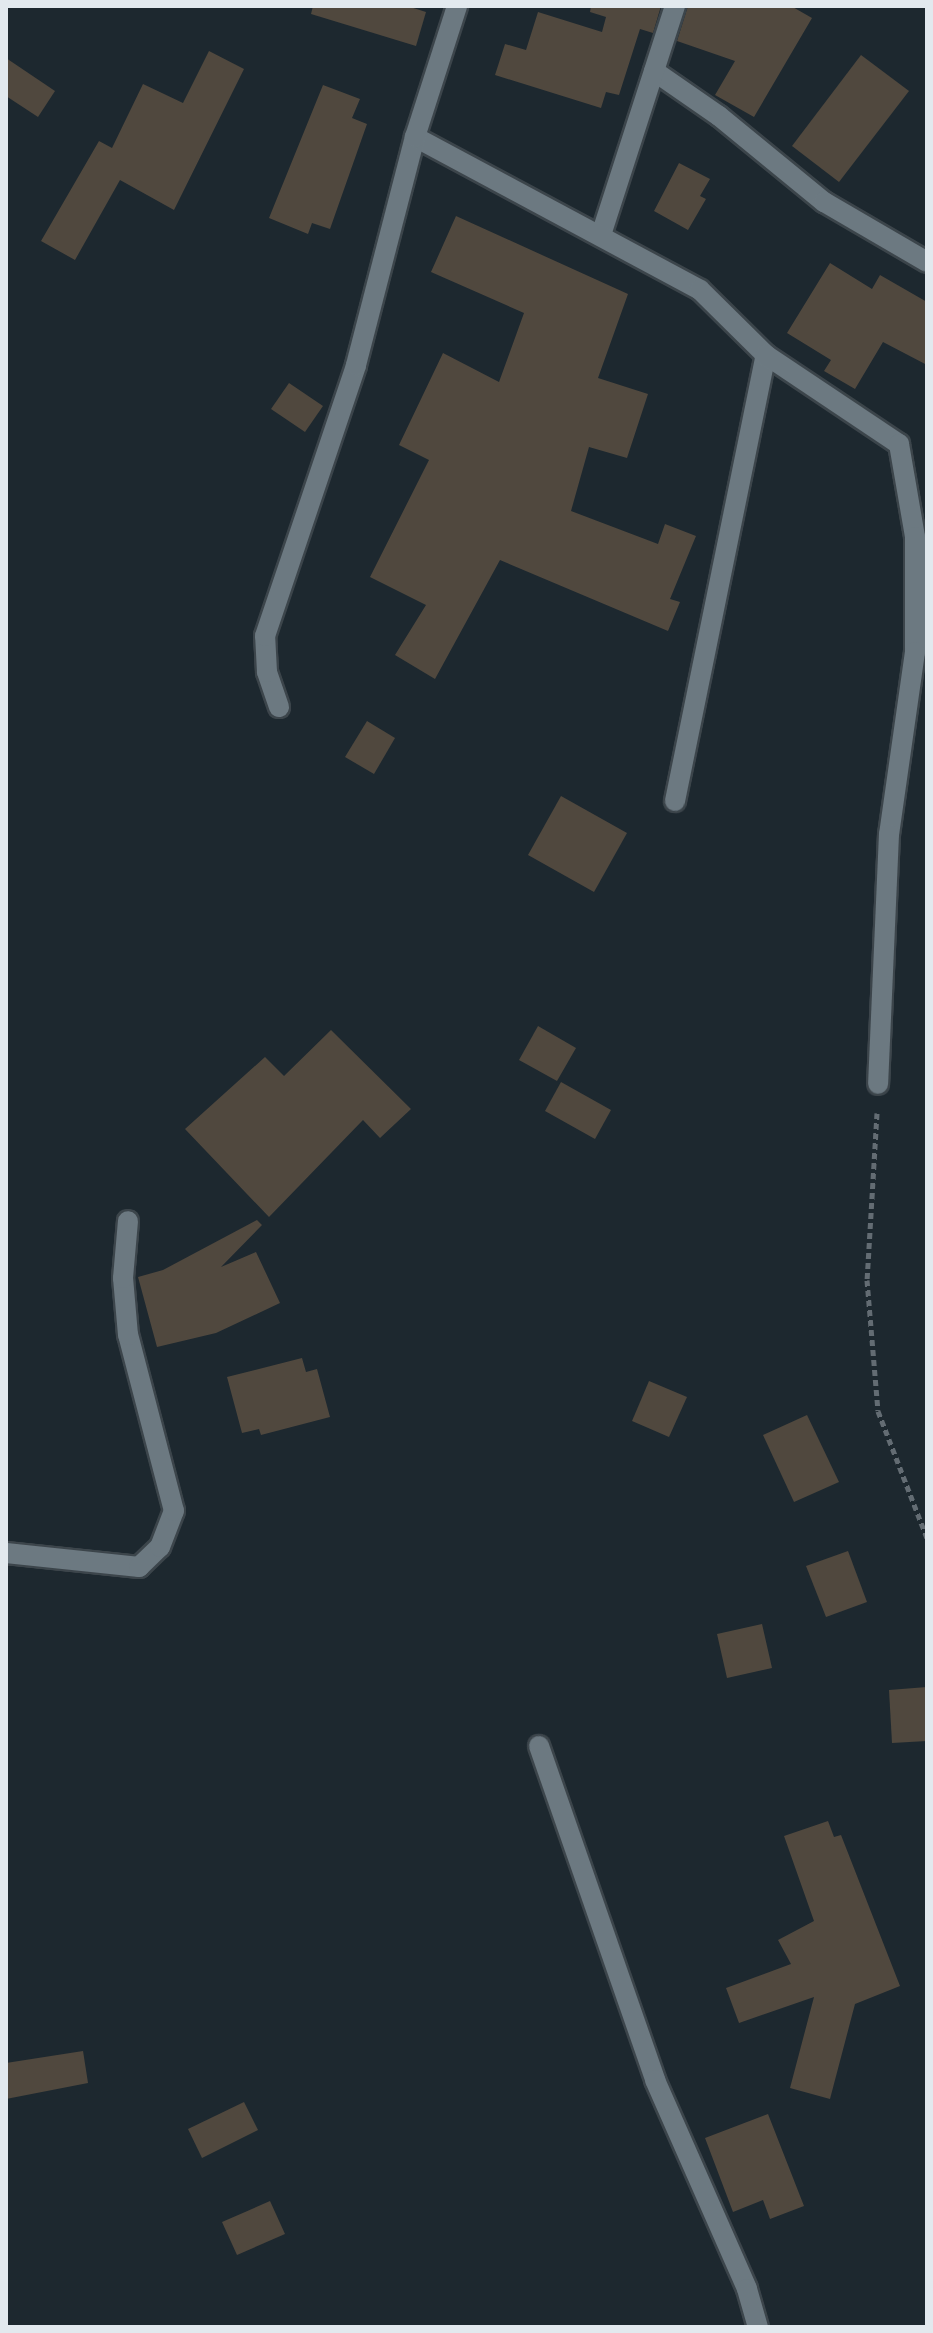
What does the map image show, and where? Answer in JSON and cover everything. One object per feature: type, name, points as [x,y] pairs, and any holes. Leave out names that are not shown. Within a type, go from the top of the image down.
[{"type":"street","points":[[279,707],[267,672],[265,636],[356,365],[415,137],[457,6]]},
{"type":"street","points":[[601,235],[675,6]]},
{"type":"street","points":[[654,71],[719,116],[824,202],[927,262]]},
{"type":"street","points":[[415,137],[700,290],[766,355],[899,444],[915,537],[915,652],[889,834],[878,1084]]},
{"type":"street","points":[[675,801],[766,355]]},
{"type":"street","points":[[6,1553],[139,1567],[160,1547],[174,1511],[128,1335],[123,1278],[128,1221]]},
{"type":"street","points":[[539,1746],[655,2080],[747,2289],[758,2327]]},
{"type":"path","points":[[878,1084],[867,1280],[878,1411],[927,1538]]},
{"type":"building","points":[[313,6],[407,6],[426,12],[416,46],[311,14]]},
{"type":"building","points":[[591,6],[661,6],[653,33],[640,29],[619,95],[606,92],[601,108],[495,75],[505,44],[526,50],[538,12],[602,32],[606,17],[590,12]]},
{"type":"building","points":[[688,6],[791,6],[812,18],[754,117],[715,95],[735,61],[677,41]]},
{"type":"building","points":[[209,51],[244,69],[174,210],[120,180],[75,260],[41,241],[99,141],[112,148],[143,84],[183,103]]},
{"type":"building","points":[[861,55],[909,91],[839,182],[792,146]]},
{"type":"building","points":[[6,58],[55,91],[38,117],[6,96]]},
{"type":"building","points":[[323,85],[360,99],[352,118],[367,124],[330,229],[312,223],[308,234],[269,218]]},
{"type":"building","points":[[679,163],[710,179],[700,196],[706,199],[688,230],[654,211]]},
{"type":"building","points":[[456,216],[628,294],[598,378],[648,394],[627,458],[589,447],[571,511],[658,544],[665,524],[696,536],[670,599],[680,602],[668,631],[500,560],[435,679],[395,655],[426,605],[370,577],[429,460],[399,445],[443,353],[499,382],[524,313],[431,272]]},
{"type":"building","points":[[830,263],[872,289],[880,275],[927,302],[927,365],[883,342],[855,389],[824,371],[831,360],[787,333]]},
{"type":"building","points":[[289,383],[323,406],[305,432],[271,409]]},
{"type":"building","points":[[367,721],[395,738],[374,774],[345,757]]},
{"type":"building","points":[[561,796],[627,833],[594,892],[528,855]]},
{"type":"building","points":[[538,1026],[576,1048],[557,1081],[519,1060]]},
{"type":"building","points":[[331,1030],[411,1109],[380,1138],[363,1120],[269,1217],[185,1129],[265,1057],[284,1076]]},
{"type":"building","points":[[561,1082],[611,1110],[595,1139],[545,1111]]},
{"type":"building","points":[[257,1220],[262,1225],[221,1267],[256,1252],[280,1303],[216,1333],[157,1347],[138,1277],[163,1270]]},
{"type":"building","points":[[302,1358],[306,1372],[317,1369],[330,1417],[261,1435],[259,1429],[242,1433],[227,1377]]},
{"type":"building","points":[[649,1381],[687,1397],[669,1437],[632,1421]]},
{"type":"building","points":[[807,1415],[839,1482],[794,1502],[763,1435]]},
{"type":"building","points":[[848,1551],[867,1602],[826,1617],[806,1566]]},
{"type":"building","points":[[762,1624],[772,1668],[727,1678],[717,1634]]},
{"type":"building","points":[[927,1687],[927,1741],[892,1743],[889,1690]]},
{"type":"building","points":[[828,1821],[834,1837],[841,1835],[900,1986],[855,2004],[830,2099],[790,2088],[814,1997],[739,2023],[726,1988],[791,1964],[778,1940],[814,1921],[784,1836]]},
{"type":"building","points":[[83,2051],[88,2083],[6,2099],[6,2063]]},
{"type":"building","points":[[244,2102],[258,2130],[202,2158],[188,2129]]},
{"type":"building","points":[[768,2114],[804,2206],[770,2219],[763,2200],[733,2212],[705,2138]]},
{"type":"building","points":[[270,2201],[285,2234],[237,2255],[222,2222]]}]
